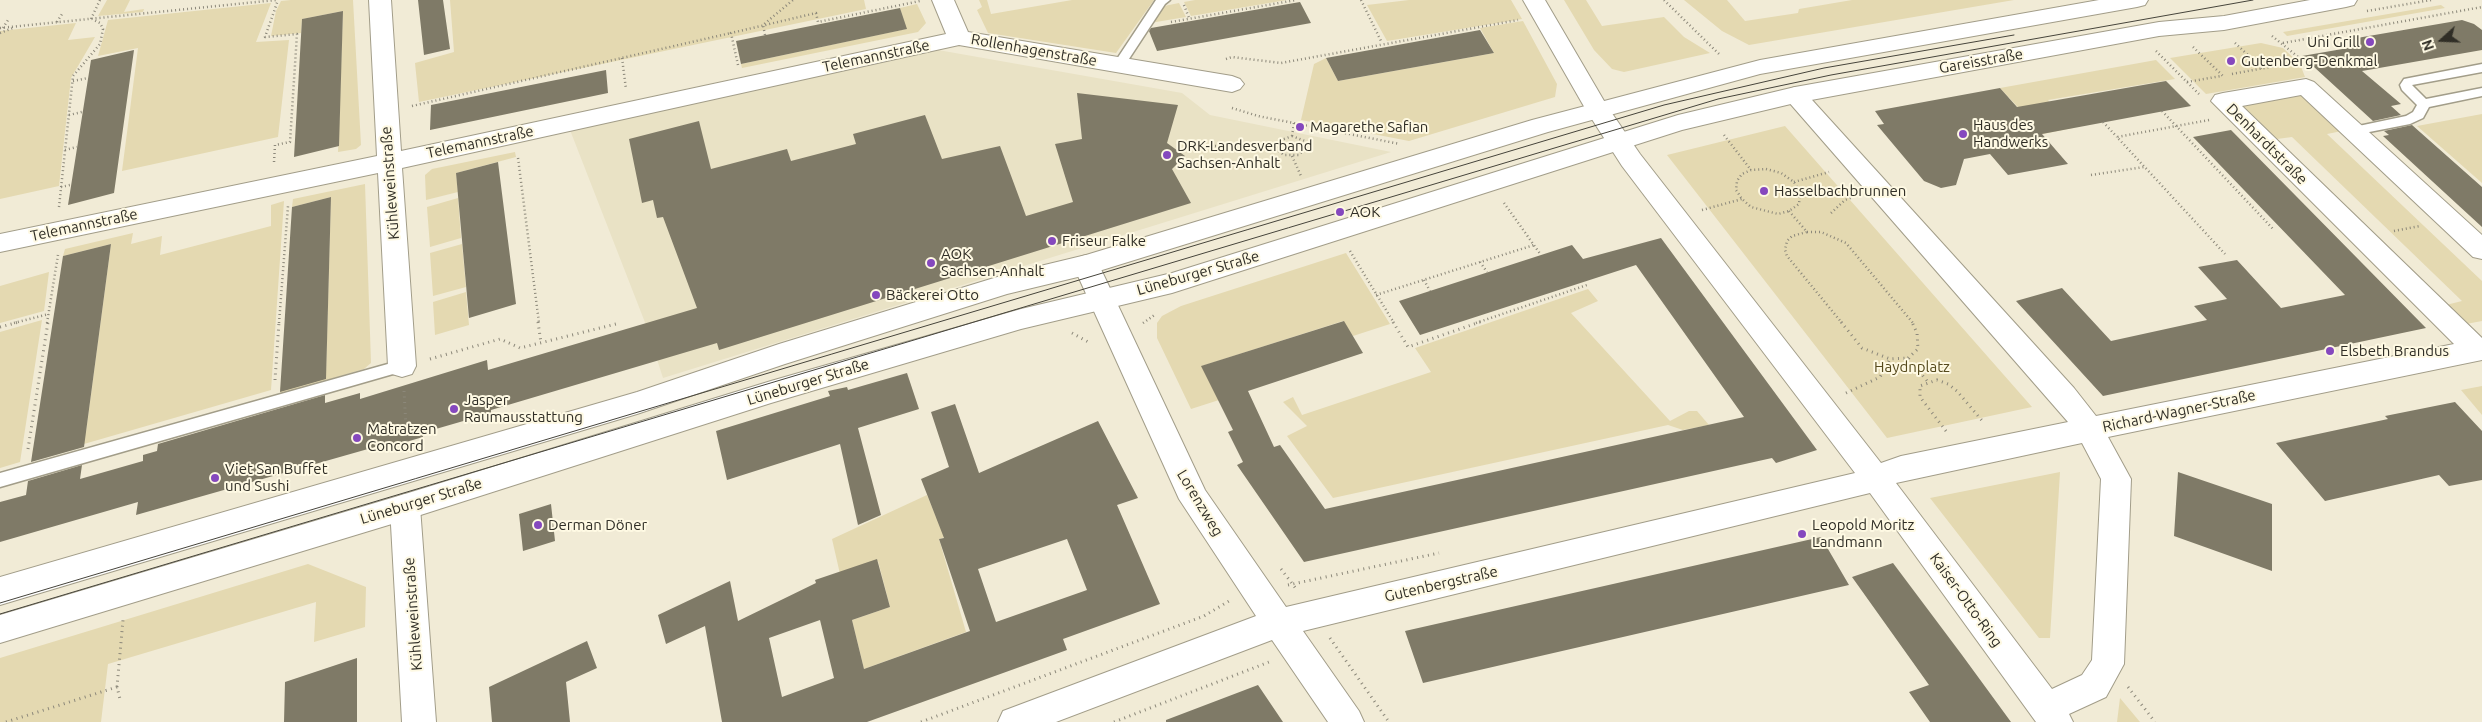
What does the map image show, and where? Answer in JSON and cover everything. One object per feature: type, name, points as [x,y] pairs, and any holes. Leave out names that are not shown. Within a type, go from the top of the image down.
[{"type":"street","name":"Kühleweinstraße","points":[[380,0],[385,112],[390,162],[402,366]]},
{"type":"street","name":"Rollenhagenstraße","points":[[942,0],[959,38],[1203,80],[1228,95]]},
{"type":"street","points":[[1598,110],[1760,67],[2137,0]]},
{"type":"street","name":"Gareisstraße","points":[[1618,141],[1678,123],[1795,95],[2159,28],[2224,22],[2346,0]]},
{"type":"street","points":[[1530,9],[1618,141],[1876,478]]},
{"type":"street","name":"Telemannstraße","points":[[0,243],[390,162],[959,38]]},
{"type":"street","points":[[2296,89],[2354,131],[2482,250]]},
{"type":"street","name":"Denhardtstraße","points":[[2296,89],[2235,104],[2362,237],[2479,349]]},
{"type":"street","points":[[1795,95],[2064,396],[2090,430],[2116,479],[2108,664],[2094,686],[2051,715]]},
{"type":"street","name":"Lüneburger Straße","points":[[0,591],[627,406],[779,355],[1007,284],[1086,265],[1598,110]]},
{"type":"street","name":"Lüneburger Straße","points":[[0,629],[405,507],[781,390],[1021,319],[1172,283],[1618,141]]},
{"type":"street","name":"Lorenzweg","points":[[1086,265],[1166,443],[1194,499],[1348,722]]},
{"type":"street","name":"Richard-Wagner-Straße","points":[[1876,478],[1901,468],[2479,349]]},
{"type":"street","name":"Gutenbergstraße","points":[[1015,722],[1280,622],[1843,489],[1876,478]]},
{"type":"street","name":"Kaiser-Otto-Ring","points":[[1876,478],[2051,715]]},
{"type":"street","name":"Kühleweinstraße","points":[[405,507],[419,722]]},
{"type":"lane","name":"Rollenhagenstraße","points":[[1119,65],[1161,1],[1164,0]]},
{"type":"lane","points":[[2424,104],[2408,90],[2406,85],[2408,82],[2482,68]]},
{"type":"lane","points":[[2354,131],[2410,120],[2418,115],[2424,104],[2482,92]]},
{"type":"lane","points":[[0,480],[402,366]]},
{"type":"path","points":[[92,19],[100,0]]},
{"type":"path","points":[[2,28],[277,0],[266,37],[297,34],[290,142],[275,145],[281,185],[274,403]]},
{"type":"path","points":[[763,25],[792,0]]},
{"type":"path","points":[[385,112],[816,13],[819,23],[925,0]]},
{"type":"path","points":[[1181,0],[1189,18]]},
{"type":"path","points":[[1144,27],[1296,0]]},
{"type":"path","points":[[1361,0],[1382,43]]},
{"type":"path","points":[[1664,0],[1722,58]]},
{"type":"path","points":[[197,8],[199,3]]},
{"type":"path","points":[[2282,43],[2482,7]]},
{"type":"path","points":[[147,13],[149,9]]},
{"type":"path","points":[[1203,80],[1212,65],[1232,57],[1281,63],[1455,31],[1530,9]]},
{"type":"path","points":[[57,22],[62,14]]},
{"type":"path","points":[[24,473],[54,280],[61,187],[73,76],[100,44],[103,29],[100,23],[92,19]]},
{"type":"path","points":[[2,28],[8,20]]},
{"type":"path","points":[[763,25],[765,35]]},
{"type":"path","points":[[0,33],[18,26]]},
{"type":"path","points":[[1455,31],[1458,34]]},
{"type":"path","points":[[731,33],[742,85]]},
{"type":"path","points":[[2231,39],[2262,68],[2296,89],[2310,78],[2302,61],[2282,43],[2267,33]]},
{"type":"path","points":[[296,37],[301,36]]},
{"type":"path","points":[[1406,39],[1409,43]]},
{"type":"path","points":[[2191,45],[2222,76],[2235,104]]},
{"type":"path","points":[[1355,48],[1357,52]]},
{"type":"path","points":[[2156,51],[2201,96],[2235,104]]},
{"type":"path","points":[[622,58],[630,110]]},
{"type":"path","points":[[2187,82],[2302,61]]},
{"type":"path","points":[[294,70],[299,69]]},
{"type":"path","points":[[73,81],[88,78]]},
{"type":"path","points":[[1228,95],[1258,116],[1407,145]]},
{"type":"path","points":[[292,103],[297,102]]},
{"type":"path","points":[[2117,137],[2177,126],[2235,104]]},
{"type":"path","points":[[2162,111],[2274,230]]},
{"type":"path","points":[[69,115],[82,112]]},
{"type":"path","points":[[2103,122],[2225,254]]},
{"type":"path","points":[[1292,136],[1294,123]]},
{"type":"path","points":[[1722,134],[1751,170]]},
{"type":"path","points":[[515,135],[541,343]]},
{"type":"path","points":[[1292,136],[1300,137],[1307,146],[1305,151],[1292,156],[1284,155],[1279,151],[1278,146],[1284,137],[1292,136]]},
{"type":"path","points":[[290,139],[294,138]]},
{"type":"path","points":[[1216,146],[1278,146]]},
{"type":"path","points":[[66,150],[76,147]]},
{"type":"path","points":[[1292,156],[1302,180]]},
{"type":"path","points":[[1794,182],[1855,164]]},
{"type":"path","points":[[2091,175],[2145,167]]},
{"type":"path","points":[[1766,169],[1782,173],[1794,182],[1800,193],[1799,204],[1789,212],[1778,214],[1764,212],[1751,207],[1736,190],[1737,181],[1742,174],[1751,170],[1766,169]]},
{"type":"path","points":[[61,187],[70,185]]},
{"type":"path","points":[[1699,211],[1742,199]]},
{"type":"path","points":[[1502,200],[1541,255]]},
{"type":"path","points":[[1831,213],[1845,200]]},
{"type":"path","points":[[1789,212],[1807,232]]},
{"type":"path","points":[[2362,237],[2450,221]]},
{"type":"path","points":[[1807,232],[1821,232],[1846,243],[1912,322],[1917,333],[1918,349],[1908,358],[1890,359],[1862,348],[1787,256],[1785,250],[1787,241],[1792,236],[1807,232]]},
{"type":"path","points":[[1376,295],[1534,245]]},
{"type":"path","points":[[1348,248],[1408,347],[1586,285]]},
{"type":"path","points":[[1480,262],[1487,272]]},
{"type":"path","points":[[54,280],[60,278]]},
{"type":"path","points":[[1424,280],[1430,291]]},
{"type":"path","points":[[0,327],[49,314]]},
{"type":"path","points":[[47,325],[52,324]]},
{"type":"path","points":[[408,455],[402,366],[500,339],[520,348],[616,324]]},
{"type":"path","points":[[1908,358],[1928,382]]},
{"type":"path","points":[[1843,394],[1880,377],[1890,359]]},
{"type":"path","points":[[40,371],[45,370]]},
{"type":"path","points":[[1946,431],[1920,397],[1920,386],[1928,382],[1937,380],[1948,384],[1958,391],[1984,423]]},
{"type":"path","points":[[32,423],[37,422]]},
{"type":"path","points":[[120,699],[117,687],[124,610]]},
{"type":"path","points":[[1114,722],[1338,633]]},
{"type":"path","points":[[1328,636],[1389,722]]},
{"type":"path","points":[[2108,664],[2155,722]]},
{"type":"path","points":[[6,722],[117,687]]},
{"type":"shaded area","points":[[938,50],[1182,93],[1210,115],[1391,152],[663,378],[646,325],[570,130]]},
{"type":"green space","points":[[107,0],[130,0],[124,12],[144,9],[143,12],[98,16]]},
{"type":"green space","points":[[353,0],[361,145],[356,149],[338,152],[343,11],[302,19],[301,33],[271,36],[276,11],[281,1]]},
{"type":"green space","points":[[450,0],[864,0],[866,9],[419,102],[415,63],[454,52]]},
{"type":"green space","points":[[979,0],[987,0],[991,14],[1072,0],[1154,0],[1116,53],[988,33],[977,10],[982,7]]},
{"type":"green space","points":[[1195,0],[1287,0],[1191,16],[1184,2]]},
{"type":"green space","points":[[1409,0],[1511,0],[1522,19],[1387,41],[1367,5]]},
{"type":"green space","points":[[1564,0],[1586,0],[1602,26],[1664,17],[1684,37],[1710,53],[1624,72],[1612,69],[1594,50]]},
{"type":"green space","points":[[1684,0],[1727,0],[1745,21],[1798,13],[1799,9],[1852,0],[2014,0],[1749,45],[1722,31]]},
{"type":"green space","points":[[271,3],[256,42],[289,40],[278,137],[122,171],[138,48],[98,56],[108,20]]},
{"type":"green space","points":[[1179,3],[1186,17],[1150,23],[1164,6]]},
{"type":"green space","points":[[917,4],[926,23],[918,32],[742,68],[741,64],[906,29],[900,8]]},
{"type":"green space","points":[[2441,5],[2445,8],[2287,36],[2283,32]]},
{"type":"green space","points":[[1523,21],[1557,84],[1555,97],[1409,141],[1301,120],[1314,64],[1326,58],[1338,81],[1494,53],[1480,28]]},
{"type":"green space","points":[[76,23],[68,40],[95,37],[71,78],[59,186],[0,199],[0,31]]},
{"type":"green space","points":[[2261,43],[2283,48],[2300,64],[2305,77],[2206,94],[2170,58]]},
{"type":"green space","points":[[2156,60],[2175,79],[2048,100],[2073,128],[2043,134],[2000,88]]},
{"type":"green space","points":[[2302,94],[2342,131],[2327,134],[2482,281],[2482,321],[2466,324],[2446,305],[2462,301],[2292,137],[2277,139],[2242,105]]},
{"type":"green space","points":[[2482,114],[2482,183],[2417,126]]},
{"type":"green space","name":"Haydnplatz","points":[[1785,126],[2032,407],[1887,438],[1667,155]]},
{"type":"green space","points":[[515,152],[516,157],[456,173],[458,192],[426,200],[425,175],[432,169]]},
{"type":"green space","points":[[365,184],[371,363],[364,369],[280,394],[281,386],[326,374],[331,197],[292,207],[293,199]]},
{"type":"green space","points":[[458,198],[461,238],[430,247],[427,207]]},
{"type":"green space","points":[[284,201],[271,390],[32,459],[33,448],[86,432],[111,244],[63,256],[65,249],[133,233],[131,244],[162,236],[160,255],[271,226],[271,205]]},
{"type":"green space","points":[[462,244],[466,287],[433,296],[430,253]]},
{"type":"green space","points":[[1346,253],[1390,324],[1353,336],[1343,321],[1202,366],[1219,400],[1191,409],[1157,338],[1157,323],[1162,316],[1181,306]]},
{"type":"green space","points":[[49,272],[44,311],[0,323],[0,286]]},
{"type":"green space","points":[[1588,289],[1598,301],[1571,313],[1670,421],[1689,411],[1697,411],[1709,425],[1683,430],[1668,425],[1333,498],[1287,436],[1307,426],[1283,402],[1293,397],[1302,415],[1431,372],[1415,348]]},
{"type":"green space","points":[[466,292],[469,325],[435,335],[433,302]]},
{"type":"green space","points":[[42,320],[20,462],[0,468],[0,332]]},
{"type":"green space","points":[[2482,386],[2482,415],[2461,390]]},
{"type":"green space","points":[[2060,472],[2050,638],[2039,638],[1930,498]]},
{"type":"green space","points":[[1075,494],[939,539],[966,632],[864,669],[852,620],[890,607],[878,561],[840,574],[832,539],[927,495],[936,517]]},
{"type":"green space","points":[[308,564],[366,587],[365,627],[314,642],[316,602],[108,664],[101,722],[0,722],[0,658]]},
{"type":"green space","points":[[2120,698],[2140,722],[2117,722]]},
{"type":"building","points":[[418,0],[443,0],[450,49],[424,55]]},
{"type":"building","points":[[1300,2],[1311,23],[1157,51],[1149,31],[1151,28]]},
{"type":"building","points":[[900,8],[907,29],[741,64],[736,41]]},
{"type":"building","points":[[343,11],[339,146],[294,157],[302,19]]},
{"type":"building","points":[[2462,20],[2474,24],[2482,30],[2482,50],[2362,71],[2401,104],[2391,106],[2401,115],[2373,121],[2302,56],[2354,47],[2357,38]]},
{"type":"building","points":[[1480,30],[1494,53],[1338,81],[1326,58]]},
{"type":"building","points":[[134,50],[114,193],[68,205],[91,60]]},
{"type":"building","points":[[606,70],[608,93],[430,130],[431,105]]},
{"type":"building","name":"Haus des Handwerks","points":[[2166,81],[2191,106],[2042,134],[2068,164],[2008,175],[1990,154],[1964,159],[1956,185],[1941,188],[1924,181],[1877,125],[1884,124],[1875,111],[2000,88],[2017,107]]},
{"type":"building","points":[[1077,93],[1178,105],[1167,143],[1185,156],[1172,169],[1191,203],[719,350],[717,343],[491,410],[491,413],[422,433],[423,437],[382,449],[382,445],[136,515],[138,502],[0,542],[0,502],[26,495],[28,481],[82,465],[80,479],[143,461],[143,455],[157,451],[158,444],[325,395],[325,403],[360,393],[360,399],[487,360],[488,370],[697,308],[663,217],[657,218],[653,200],[642,203],[629,139],[699,121],[711,169],[787,149],[791,161],[856,144],[853,134],[925,115],[942,159],[1000,146],[1026,216],[1073,202],[1055,144],[1082,139]]},
{"type":"building","points":[[2412,125],[2482,187],[2482,227],[2383,136],[2389,135],[2384,131]]},
{"type":"building","points":[[2231,130],[2426,328],[2103,396],[2016,301],[2062,288],[2111,341],[2207,320],[2194,306],[2227,299],[2198,267],[2237,260],[2281,308],[2345,295],[2193,137]]},
{"type":"building","points":[[498,162],[516,304],[469,318],[456,173]]},
{"type":"building","points":[[331,197],[326,379],[280,392],[292,207]]},
{"type":"building","points":[[1661,238],[1817,450],[1776,463],[1772,458],[1304,562],[1237,465],[1243,462],[1228,432],[1233,430],[1201,366],[1344,321],[1363,353],[1248,391],[1274,447],[1280,445],[1325,509],[1744,417],[1636,265],[1420,335],[1399,301],[1572,245],[1583,259]]},
{"type":"building","points":[[111,244],[84,447],[31,462],[63,256]]},
{"type":"building","points":[[907,373],[919,409],[858,428],[881,515],[858,525],[840,444],[727,480],[716,431],[830,396],[828,391],[847,387],[848,390]]},
{"type":"building","points":[[2455,402],[2482,431],[2482,480],[2449,486],[2439,475],[2325,501],[2276,443],[2388,419],[2385,416]]},
{"type":"building","points":[[955,404],[979,473],[1098,421],[1138,498],[1117,505],[1160,604],[1063,639],[1067,650],[867,722],[722,722],[705,626],[666,644],[658,615],[730,581],[738,621],[816,583],[815,580],[877,559],[890,607],[852,620],[864,669],[970,631],[939,539],[944,538],[921,479],[949,467],[931,412]],"holes":[[[1067,539],[1087,590],[996,622],[978,569]],[[820,620],[834,678],[782,697],[769,638]]]},
{"type":"building","points":[[2178,472],[2272,504],[2272,571],[2174,536]]},
{"type":"building","points":[[551,504],[555,541],[523,551],[519,514]]},
{"type":"building","points":[[1821,537],[1849,585],[1423,683],[1405,631]]},
{"type":"building","points":[[1893,563],[2011,722],[1930,722],[1909,692],[1929,685],[1852,577]]},
{"type":"building","points":[[587,641],[597,668],[566,682],[570,722],[492,722],[489,687]]},
{"type":"building","points":[[357,658],[357,722],[284,722],[285,682]]},
{"type":"building","points":[[1258,685],[1283,722],[1166,722],[1166,720]]},
{"type":"tram line","points":[[0,614],[1718,99],[1831,75],[2253,0]]},
{"type":"tram line","points":[[0,603],[1664,105],[1824,68],[2014,35]]},
{"type":"place","name":"Uni Grill","points":[[2370,42]]},
{"type":"place","name":"Gutenberg-Denkmal","points":[[2231,61]]},
{"type":"place","name":"Magarethe Safian","points":[[1300,127]]},
{"type":"place","name":"Haus des Handwerks","points":[[1963,134]]},
{"type":"place","name":"DRK-Landesverband Sachsen-Anhalt","points":[[1167,155]]},
{"type":"place","name":"Hasselbachbrunnen","points":[[1764,191]]},
{"type":"place","name":"AOK","points":[[1340,212]]},
{"type":"place","name":"Friseur Falke","points":[[1052,241]]},
{"type":"place","name":"AOK Sachsen-Anhalt","points":[[931,263]]},
{"type":"place","name":"Bäckerei Otto","points":[[876,295]]},
{"type":"place","name":"Elsbeth Brandus","points":[[2330,351]]},
{"type":"place","name":"Jasper Raumausstattung","points":[[454,409]]},
{"type":"place","name":"Matratzen Concord","points":[[357,438]]},
{"type":"place","name":"Viet San Buffet und Sushi","points":[[215,478]]},
{"type":"place","name":"Derman Döner","points":[[538,525]]},
{"type":"place","name":"Leopold Moritz Landmann","points":[[1802,534]]}]
